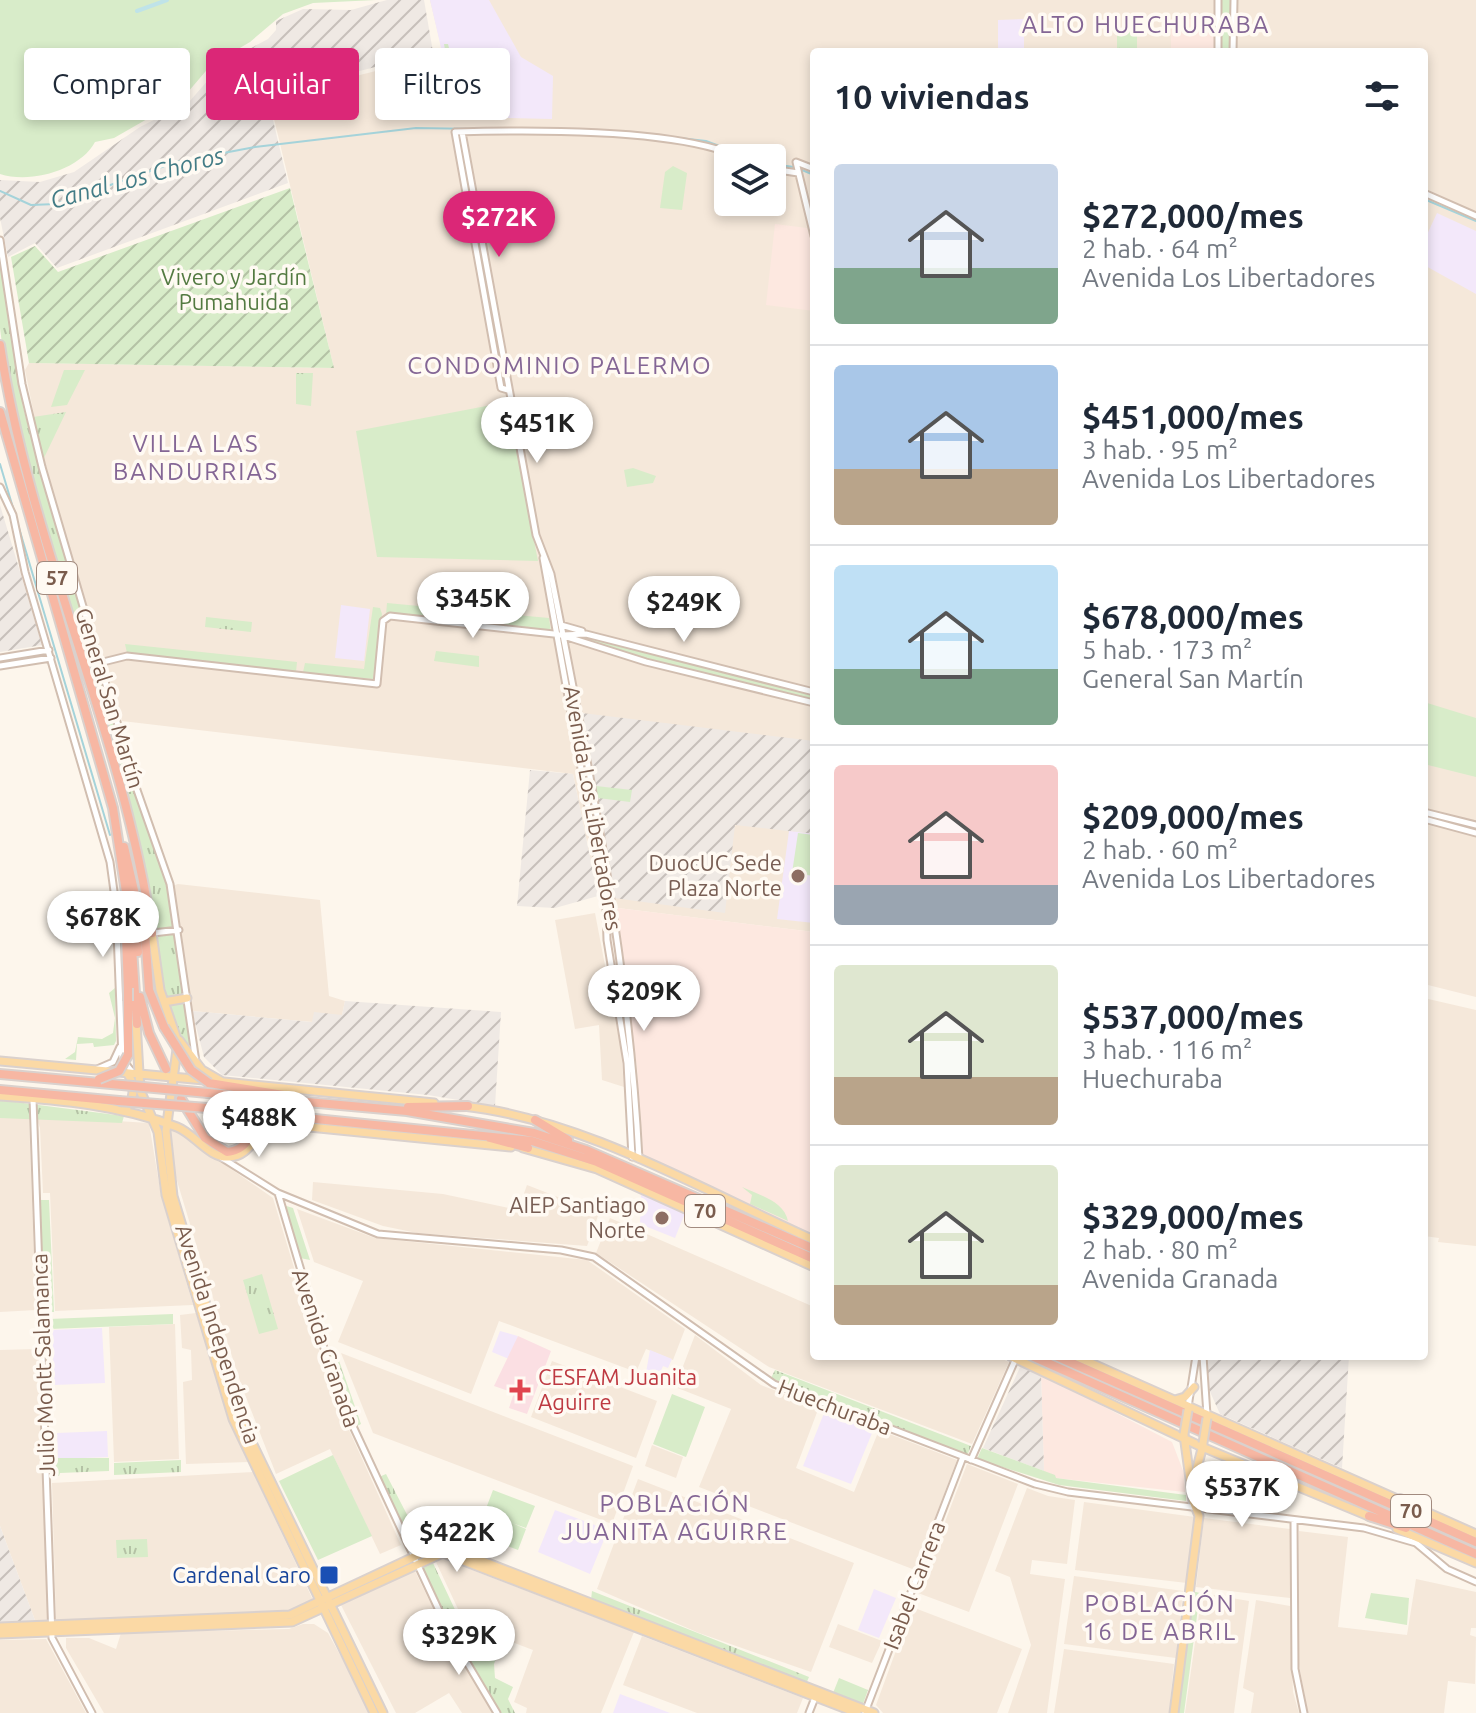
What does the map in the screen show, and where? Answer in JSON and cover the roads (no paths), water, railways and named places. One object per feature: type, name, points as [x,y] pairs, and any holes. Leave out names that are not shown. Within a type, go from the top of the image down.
[{"type":"highway","name":"57","points":[[0,345],[20,449],[134,841]]},
{"type":"highway","name":"57","points":[[0,412],[115,815],[137,1024]]},
{"type":"highway","points":[[115,815],[134,888],[142,1008],[167,1068],[146,1008],[140,884]]},
{"type":"highway","points":[[134,841],[149,995],[164,1027],[191,1070],[209,1088]]},
{"type":"highway","points":[[134,841],[152,933]]},
{"type":"highway","points":[[81,1081],[99,1079],[119,1071],[128,1055],[124,879]]},
{"type":"highway","name":"70","points":[[0,1074],[122,1085],[209,1088],[483,1121],[586,1150],[810,1247]]},
{"type":"highway","name":"70","points":[[0,1093],[208,1108],[532,1141],[576,1154],[810,1257]]},
{"type":"highway","points":[[208,1108],[244,1122],[247,1133],[240,1145],[226,1148],[214,1142],[183,1098],[205,1138],[227,1152],[242,1147],[263,1123],[301,1117]]},
{"type":"highway","points":[[370,1108],[468,1106]]},
{"type":"highway","points":[[535,1120],[586,1150]]},
{"type":"highway","points":[[473,1134],[528,1148]]},
{"type":"highway","name":"70","points":[[1041,1360],[1476,1554]]},
{"type":"highway","name":"70","points":[[1065,1360],[1476,1542]]},
{"type":"highway","points":[[1074,1360],[1101,1375]]},
{"type":"highway","points":[[1400,1499],[1466,1538]]},
{"type":"highway","points":[[1369,1516],[1430,1534]]},
{"type":"main road","name":"Avenida Independencia","points":[[152,933],[164,1002],[178,1039],[167,1124],[171,1187],[238,1412],[374,1713]]},
{"type":"main road","points":[[118,984],[127,992],[137,1024]]},
{"type":"main road","points":[[164,1002],[187,998]]},
{"type":"main road","name":"Avenida Independencia","points":[[137,1024],[133,1074],[159,1139],[166,1195],[233,1419],[324,1604],[383,1713]]},
{"type":"main road","points":[[178,1039],[207,1075],[221,1081]]},
{"type":"main road","points":[[0,1061],[468,1106],[535,1120],[577,1133],[810,1238]]},
{"type":"main road","points":[[123,1111],[130,1105],[133,1074]]},
{"type":"main road","points":[[0,1093],[123,1111],[151,1119],[183,1130],[220,1156],[238,1155],[263,1130],[287,1124],[528,1148],[597,1169],[810,1265]]},
{"type":"main road","points":[[151,1119],[168,1112]]},
{"type":"main road","points":[[1019,1360],[1217,1453],[1476,1563]]},
{"type":"main road","points":[[1084,1360],[1476,1534]]},
{"type":"main road","points":[[1175,1400],[1185,1397],[1194,1387]]},
{"type":"main road","points":[[1174,1713],[1199,1518],[1184,1437],[1188,1408]]},
{"type":"main road","points":[[1193,1483],[1207,1416]]},
{"type":"main road","points":[[1200,1461],[1217,1453]]},
{"type":"main road","points":[[0,1627],[52,1629],[286,1623],[438,1546],[869,1712]]},
{"type":"main road","points":[[0,1634],[52,1629]]},
{"type":"main road","points":[[816,1693],[857,1713]]},
{"type":"street","points":[[1218,0],[1218,48]]},
{"type":"street","points":[[1233,48],[1234,0]]},
{"type":"street","name":"Avenida Los Libertadores","points":[[636,1159],[634,1070],[611,900],[560,635],[500,361],[458,132],[674,140],[714,148]]},
{"type":"street","points":[[810,167],[796,162],[810,220]]},
{"type":"street","points":[[786,171],[798,173]]},
{"type":"street","points":[[1428,195],[1476,216]]},
{"type":"street","name":"General San Martín","points":[[0,240],[28,415],[137,790],[170,884],[196,1062]]},
{"type":"street","name":"Avenida Los Libertadores","points":[[500,361],[501,388],[508,390]]},
{"type":"street","name":"General San Martín","points":[[0,487],[13,515],[110,862],[116,906],[122,1059],[133,1074]]},
{"type":"street","name":"Avenida Los Libertadores","points":[[542,554],[551,574],[561,625],[560,635]]},
{"type":"street","points":[[99,663],[127,656],[377,684],[386,617],[560,635],[586,634]]},
{"type":"street","points":[[561,625],[810,691]]},
{"type":"street","points":[[560,635],[646,662],[810,702]]},
{"type":"street","points":[[0,658],[49,650]]},
{"type":"street","points":[[13,664],[15,656]]},
{"type":"street","points":[[0,666],[51,658]]},
{"type":"street","points":[[1428,813],[1476,825]]},
{"type":"street","points":[[1428,820],[1476,833]]},
{"type":"street","points":[[152,933],[179,930]]},
{"type":"street","points":[[95,1069],[113,1062],[121,1042]]},
{"type":"street","points":[[186,1079],[194,1073],[196,1062]]},
{"type":"street","name":"Julio Montt Salamanca","points":[[33,1098],[52,1629]]},
{"type":"street","points":[[236,1169],[238,1155]]},
{"type":"street","name":"Huechuraba","points":[[220,1156],[278,1193],[394,1237],[561,1250],[594,1257],[770,1382],[1053,1489],[1364,1528],[1411,1542],[1463,1577],[1476,1582]]},
{"type":"street","name":"Avenida Granada","points":[[278,1193],[334,1386],[450,1634],[497,1713]]},
{"type":"street","points":[[971,1460],[1012,1360]]},
{"type":"street","points":[[1188,1408],[1194,1387],[1196,1360]]},
{"type":"street","points":[[1203,1360],[1207,1416]]},
{"type":"street","name":"Isabel Carrera","points":[[869,1712],[963,1457]]},
{"type":"street","points":[[1294,1521],[1295,1669],[1304,1713]]},
{"type":"street","points":[[52,1629],[52,1641],[92,1713]]},
{"type":"street","points":[[809,1713],[816,1693]]},
{"type":"waterway","points":[[137,11],[167,0]]},
{"type":"waterway","name":"Canal Los Choros","points":[[0,191],[31,205],[56,204],[176,162],[255,147],[416,128],[602,131]]},
{"type":"waterway","name":"Canal Los Choros","points":[[644,134],[714,144]]},
{"type":"waterway","name":"Canal Los Choros","points":[[786,166],[794,167]]},
{"type":"waterway","name":"Canal Los Choros","points":[[802,170],[810,173]]},
{"type":"waterway","name":"Canal Los Choros","points":[[1428,201],[1476,221]]},
{"type":"waterway","points":[[0,464],[110,835]]},
{"type":"place","name":"DuocUC Sede Plaza Norte","points":[[798,876]]},
{"type":"place","name":"AIEP Santiago Norte","points":[[662,1218]]},
{"type":"place","name":"CESFAM Juanita Aguirre","points":[[520,1390]]},
{"type":"place","name":"Cardenal Caro","points":[[329,1575]]},
{"type":"district","name":"ALTO HUECHURABA","points":[[1146,25]]},
{"type":"district","name":"CONDOMINIO PALERMO","points":[[560,366]]},
{"type":"district","name":"VILLA LAS BANDURRIAS","points":[[196,458]]},
{"type":"district","name":"POBLACIÓN JUANITA AGUIRRE","points":[[675,1518]]},
{"type":"district","name":"POBLACIÓN 16 DE ABRIL","points":[[1160,1618]]},
{"type":"park label","name":"Vivero y Jardín Pumahuida","points":[[234,290]]}]
